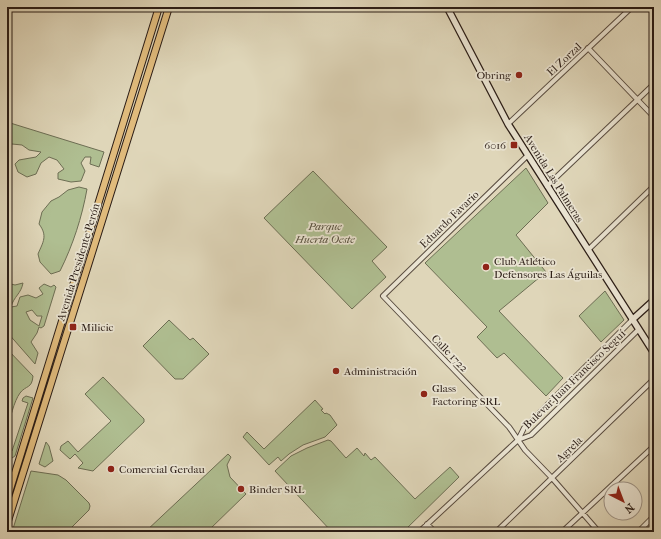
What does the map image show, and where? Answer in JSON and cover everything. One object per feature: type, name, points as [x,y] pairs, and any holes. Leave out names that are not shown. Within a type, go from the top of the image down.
[{"type":"main road","name":"Avenida Presidente Perón","points":[[7,499],[159,7]]},
{"type":"main road","name":"Avenida Presidente Perón","points":[[7,524],[169,7]]},
{"type":"main road","name":"Avenida Las Palmeras","points":[[447,7],[508,124],[654,353]]},
{"type":"main road","points":[[632,320],[654,300]]},
{"type":"street","name":"El Zorzal","points":[[508,124],[632,7]]},
{"type":"street","points":[[588,48],[654,117]]},
{"type":"street","points":[[547,186],[654,84]]},
{"type":"street","name":"Eduardo Favario","points":[[383,296],[528,155]]},
{"type":"street","points":[[588,250],[654,186]]},
{"type":"street","name":"Calle 1722","points":[[383,296],[509,427],[524,450],[552,478],[599,532]]},
{"type":"street","name":"Bulevar Juan Francisco Seguí","points":[[518,440],[524,428],[632,320]]},
{"type":"street","name":"Bulevar Juan Francisco Seguí","points":[[518,440],[531,435],[638,330]]},
{"type":"street","name":"Agrela","points":[[496,532],[654,379]]},
{"type":"street","points":[[419,532],[518,440]]},
{"type":"street","points":[[562,532],[654,446]]},
{"type":"street","points":[[638,532],[654,516]]},
{"type":"street","points":[[427,524],[435,532]]},
{"type":"green space","points":[[7,122],[104,152],[99,167],[90,164],[91,157],[85,157],[81,163],[85,171],[81,181],[71,182],[58,179],[58,173],[64,169],[57,160],[49,157],[41,163],[36,174],[27,177],[18,172],[15,164],[19,160],[36,157],[41,152],[29,150],[22,145],[12,144],[7,150]]},
{"type":"green space","name":"Club Atlético Defensores Las Águilas","points":[[526,168],[548,203],[516,235],[546,272],[499,311],[563,378],[546,396],[504,353],[497,358],[477,337],[487,327],[425,263]]},
{"type":"green space","name":"Parque Huerta Oeste","points":[[313,171],[387,247],[372,261],[386,277],[352,309],[264,218]]},
{"type":"green space","points":[[79,187],[87,189],[76,231],[60,271],[51,274],[40,262],[38,254],[44,239],[42,228],[39,224],[42,212],[51,201],[68,190]]},
{"type":"green space","points":[[7,283],[15,285],[23,283],[21,290],[11,307],[17,306],[20,297],[28,295],[36,298],[43,294],[39,288],[44,284],[51,287],[54,285],[56,287],[44,326],[41,328],[39,327],[31,342],[38,353],[35,364],[7,332]],"holes":[[[32,310],[37,316],[42,316],[39,326],[30,320],[26,312]]]},
{"type":"green space","points":[[605,291],[624,320],[601,342],[579,316]]},
{"type":"green space","points":[[169,320],[190,340],[193,338],[209,354],[183,379],[175,379],[143,346]]},
{"type":"green space","points":[[7,349],[33,376],[30,385],[18,396],[12,410],[7,430]]},
{"type":"green space","points":[[103,377],[144,419],[144,422],[93,471],[78,468],[83,463],[75,454],[70,459],[60,450],[61,446],[68,441],[78,452],[111,421],[85,394]]},
{"type":"green space","points":[[26,396],[33,398],[15,456],[12,458],[8,457],[7,450],[12,451],[28,403],[22,401]]},
{"type":"green space","points":[[315,400],[323,409],[321,410],[325,414],[330,415],[337,425],[325,437],[303,445],[281,461],[278,457],[269,465],[243,437],[247,432],[264,449]]},
{"type":"green space","points":[[328,440],[331,441],[346,458],[357,448],[364,456],[365,453],[371,460],[375,457],[415,499],[450,467],[459,477],[403,532],[332,532],[275,471],[291,456]]},
{"type":"green space","points":[[46,442],[49,446],[53,461],[45,467],[39,464]]},
{"type":"green space","points":[[228,454],[231,457],[227,465],[230,477],[246,494],[209,530],[210,532],[145,532]]},
{"type":"green space","points":[[31,471],[58,475],[66,480],[89,503],[89,510],[67,532],[12,532]]},
{"type":"place","name":"Obring","points":[[519,75]]},
{"type":"place","name":"6016","points":[[514,145]]},
{"type":"place","name":"Club Atlético Defensores Las Águilas","points":[[486,267]]},
{"type":"place","name":"Milicic","points":[[73,327]]},
{"type":"place","name":"Administración","points":[[336,371]]},
{"type":"place","name":"Glass Factoring SRL","points":[[424,394]]},
{"type":"place","name":"Comercial Gerdau","points":[[111,469]]},
{"type":"place","name":"Binder SRL","points":[[241,489]]}]
